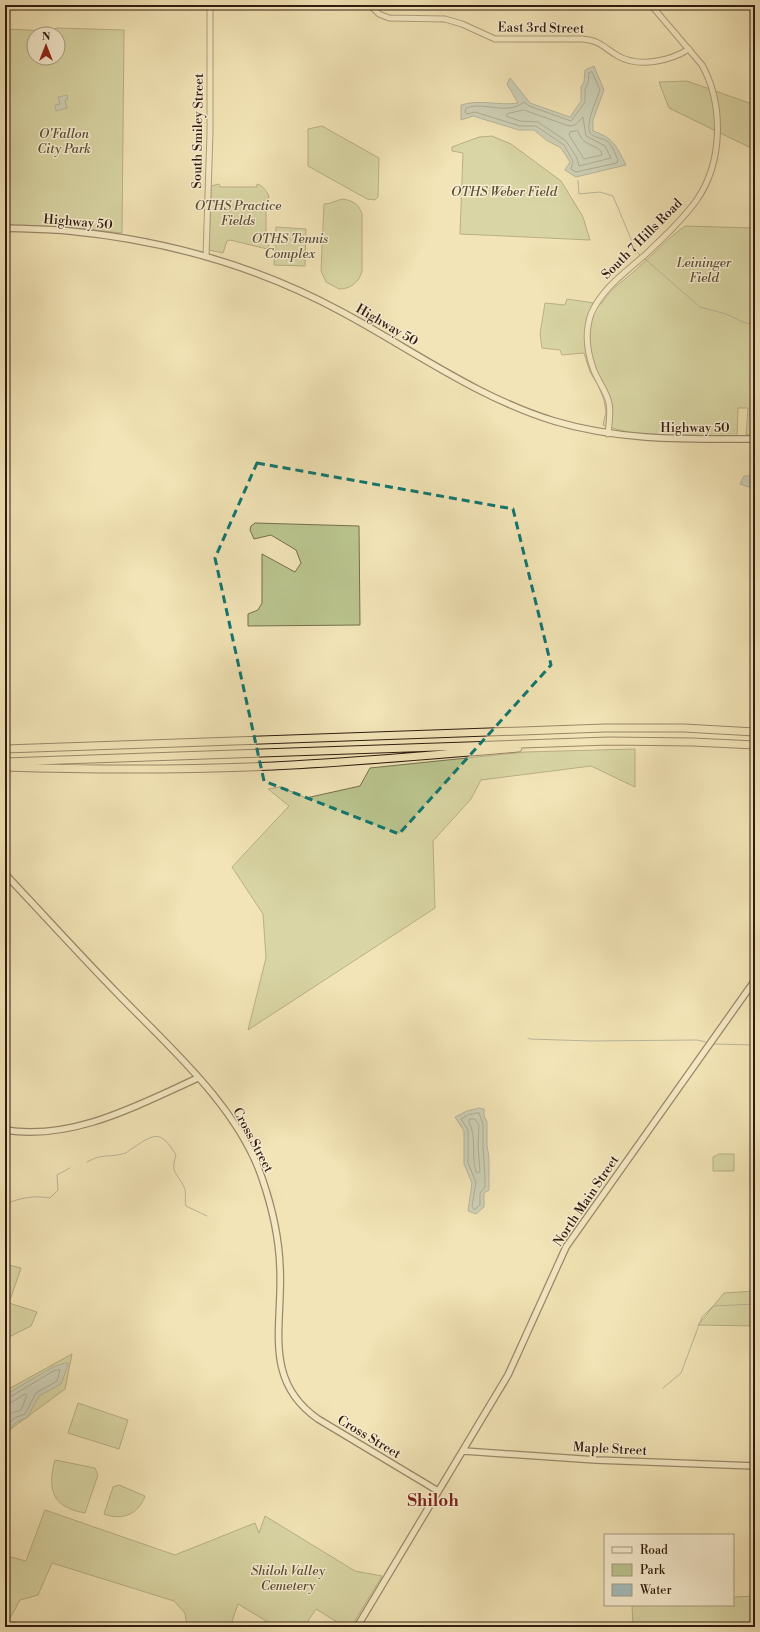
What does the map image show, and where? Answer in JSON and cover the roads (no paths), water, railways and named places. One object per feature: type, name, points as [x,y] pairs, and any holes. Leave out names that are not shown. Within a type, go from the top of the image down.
[{"type":"highway","points":[[5,749],[598,728],[684,728],[755,732]]},
{"type":"highway","points":[[5,767],[146,769],[291,765],[375,760],[529,747],[612,744],[635,741]]},
{"type":"highway","points":[[5,762],[635,741],[755,745]]},
{"type":"main road","name":"Highway 50","points":[[5,228],[66,231],[112,236],[169,247],[246,269],[341,311],[468,383],[521,409],[554,421],[608,434],[658,439],[755,439]]},
{"type":"main road","name":"Cross Street","points":[[5,874],[198,1078],[227,1112],[238,1129],[261,1175],[278,1234],[280,1269],[279,1357],[288,1389],[300,1405],[314,1416],[438,1491]]},
{"type":"main road","name":"North Main Street","points":[[357,1627],[438,1491],[464,1451],[508,1375],[569,1242],[755,980]]},
{"type":"main road","points":[[5,1130],[54,1130],[98,1120],[130,1109],[198,1078]]},
{"type":"main road","name":"Maple Street","points":[[464,1451],[588,1459],[755,1466]]},
{"type":"street","name":"South Smiley Street","points":[[206,257],[210,132],[210,5]]},
{"type":"street","name":"East 3rd Street","points":[[370,5],[378,14],[389,18],[444,19],[462,24],[495,39],[582,39],[594,41],[606,46],[618,56],[634,60],[665,60],[673,58],[689,49]]},
{"type":"street","name":"South 7 Hills Road","points":[[608,434],[610,405],[607,394],[593,368],[588,351],[587,336],[591,315],[601,296],[671,229],[696,200],[707,180],[716,147],[718,120],[712,88],[702,64],[651,5]]},
{"type":"water","points":[[594,66],[604,90],[593,120],[593,131],[606,137],[614,144],[626,165],[576,177],[565,170],[570,162],[561,148],[546,140],[534,130],[519,130],[473,116],[461,120],[461,105],[468,103],[518,103],[507,84],[510,78],[530,103],[570,117],[581,101],[581,87],[584,82],[585,70]]},
{"type":"water","points":[[67,95],[68,99],[65,100],[67,108],[56,111],[55,105],[60,104],[58,97]]},
{"type":"water","points":[[744,476],[755,476],[755,489],[740,484]]},
{"type":"water","points":[[479,1108],[484,1109],[484,1116],[487,1122],[489,1190],[484,1193],[484,1207],[476,1214],[468,1211],[472,1183],[464,1164],[464,1131],[455,1117],[467,1111]]},
{"type":"water","points":[[68,1363],[68,1365],[61,1384],[39,1396],[27,1418],[16,1423],[9,1433],[5,1433],[5,1395],[53,1367]]},
{"type":"waterway","points":[[578,181],[579,194],[600,192],[613,196],[636,251],[640,255]]},
{"type":"waterway","points":[[645,259],[700,307],[726,314],[743,322],[755,325]]},
{"type":"waterway","points":[[528,1038],[591,1041],[697,1040],[706,1042]]},
{"type":"waterway","points":[[714,1044],[755,1045]]},
{"type":"waterway","points":[[87,1162],[92,1159],[125,1153],[152,1137],[157,1136],[162,1138],[171,1147],[176,1155],[174,1170],[185,1189],[186,1206],[207,1216]]},
{"type":"waterway","points":[[5,1204],[27,1198],[50,1198],[58,1190],[57,1175],[70,1168]]},
{"type":"waterway","points":[[663,1388],[681,1373],[702,1317],[713,1306],[755,1304]]},
{"type":"district","name":"Shiloh","points":[[433,1501]]},
{"type":"park label","name":"O'Fallon City Park","points":[[64,142]]},
{"type":"park label","name":"OTHS Weber Field","points":[[504,192]]},
{"type":"park label","name":"OTHS Practice Fields","points":[[238,214]]},
{"type":"park label","name":"OTHS Tennis Complex","points":[[290,246]]},
{"type":"park label","name":"Leininger Field","points":[[704,270]]},
{"type":"park label","name":"Shiloh Valley Cemetery","points":[[288,1578]]}]
